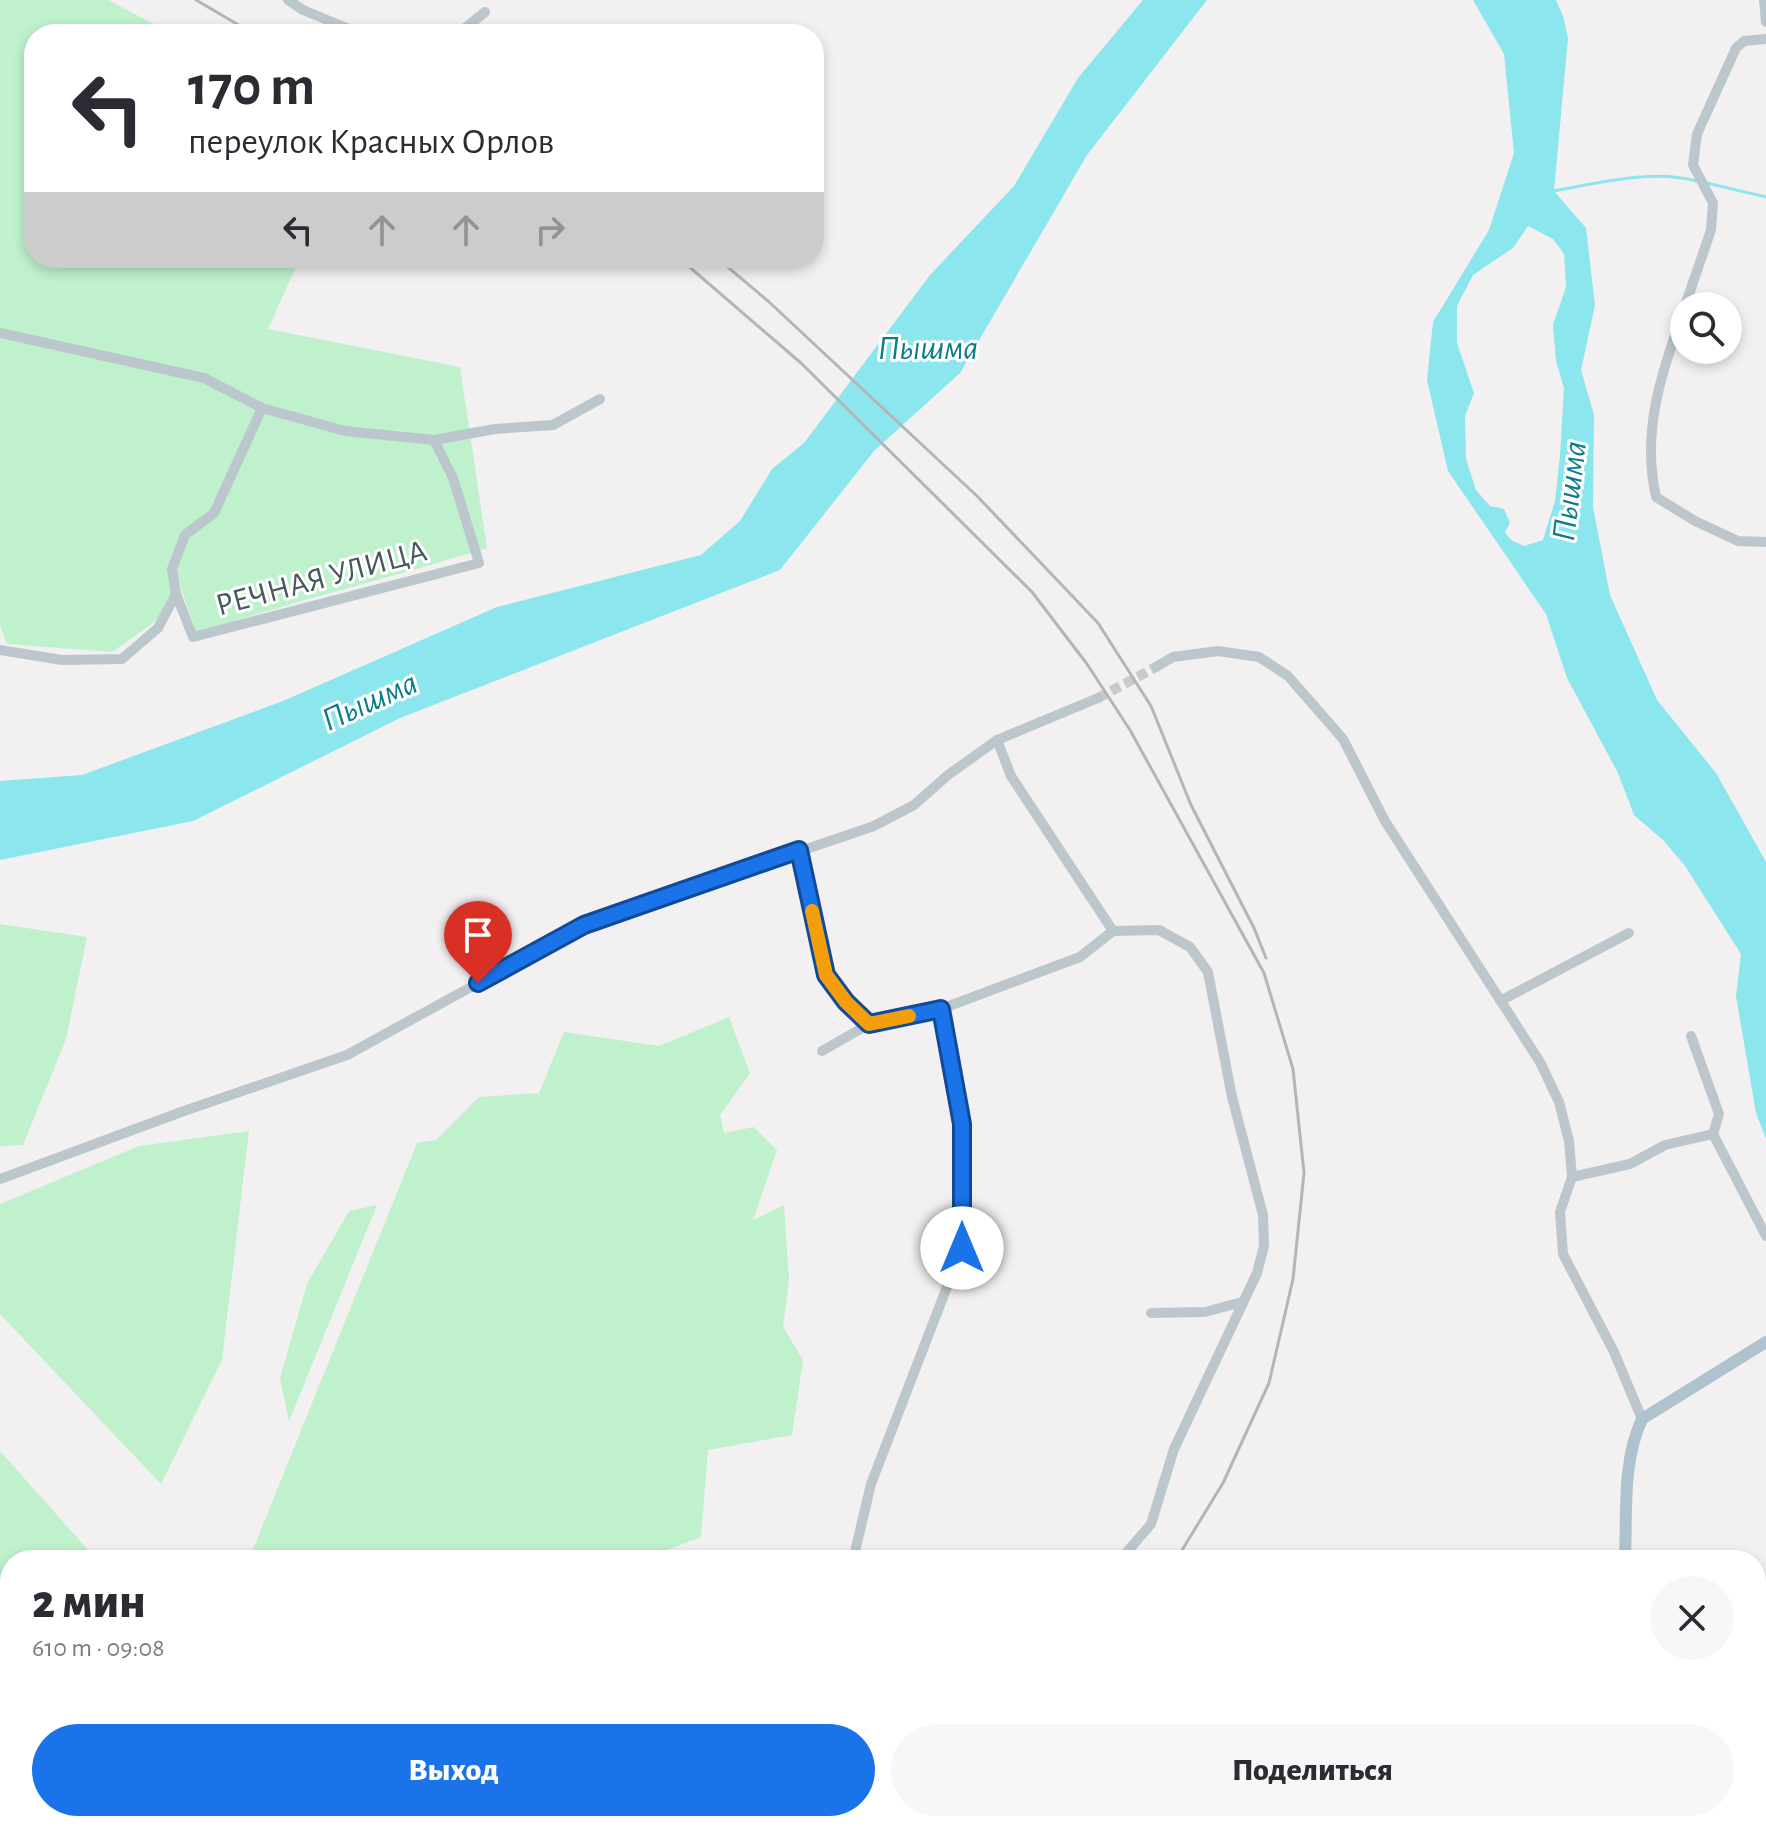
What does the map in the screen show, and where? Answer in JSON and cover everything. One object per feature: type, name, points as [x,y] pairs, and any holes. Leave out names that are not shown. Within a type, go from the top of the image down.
[{"type":"main road","points":[[1625,1550],[1628,1462],[1642,1419],[1766,1342]]},
{"type":"street","points":[[288,0],[337,24]]},
{"type":"street","points":[[1764,0],[1766,22]]},
{"type":"street","points":[[470,24],[485,12]]},
{"type":"street","points":[[1690,292],[1711,230],[1713,203],[1693,165],[1697,134],[1736,48],[1744,41],[1766,39]]},
{"type":"street","points":[[0,333],[204,378],[262,408],[345,431],[434,440],[495,429],[553,425],[600,399]]},
{"type":"street","points":[[1670,351],[1661,377],[1650,436],[1649,468],[1656,497],[1695,521],[1738,541],[1766,542]]},
{"type":"street","points":[[176,594],[172,569],[185,535],[214,513],[262,408]]},
{"type":"street","name":"РЕЧНАЯ УЛИЦА","points":[[176,594],[193,637],[479,563],[453,478],[434,440]]},
{"type":"street","name":"РЕЧНАЯ УЛИЦА","points":[[0,650],[62,660],[122,659],[158,628],[176,594]]},
{"type":"street","points":[[1156,667],[1173,657],[1218,651],[1259,657],[1288,676],[1343,739],[1385,821],[1540,1062],[1559,1102],[1569,1141],[1572,1177],[1560,1212],[1563,1254],[1614,1352],[1642,1419]]},
{"type":"street","points":[[0,1179],[347,1055],[584,925],[874,826],[914,805],[948,775],[997,740],[1098,698]]},
{"type":"street","points":[[997,740],[1011,776],[1113,931]]},
{"type":"street","points":[[799,850],[826,975],[846,1002],[869,1024]]},
{"type":"street","points":[[822,1051],[869,1024],[941,1009],[1080,957],[1113,931],[1159,930],[1190,947],[1208,972],[1232,1097],[1263,1215],[1264,1246],[1257,1273],[1174,1449],[1151,1524],[1129,1550]]},
{"type":"street","points":[[1500,1001],[1629,933]]},
{"type":"street","points":[[855,1550],[871,1484],[962,1248],[962,1124],[941,1009]]},
{"type":"street","points":[[1691,1036],[1719,1114],[1713,1134],[1766,1236]]},
{"type":"street","points":[[1572,1177],[1630,1164],[1665,1145],[1713,1134]]},
{"type":"street","points":[[1151,1313],[1205,1312],[1242,1302]]},
{"type":"green space","points":[[0,0],[108,0],[154,24],[24,24],[24,268],[295,268],[268,329],[460,367],[487,548],[197,633],[179,583],[156,621],[112,652],[7,644],[0,626]]},
{"type":"green space","points":[[0,924],[87,937],[66,1039],[23,1145],[0,1146]]},
{"type":"green space","points":[[729,1017],[750,1073],[720,1115],[724,1133],[754,1127],[777,1150],[753,1220],[784,1205],[789,1280],[783,1327],[803,1360],[792,1435],[708,1450],[701,1537],[667,1550],[253,1550],[417,1143],[436,1140],[479,1097],[539,1093],[564,1032],[659,1046]]},
{"type":"green space","points":[[249,1131],[222,1360],[161,1484],[0,1314],[0,1204],[139,1146]]},
{"type":"green space","points":[[377,1205],[289,1421],[280,1378],[307,1284],[349,1211]]},
{"type":"green space","points":[[0,1451],[88,1550],[0,1550]]},
{"type":"water","name":"Пышма","points":[[1143,0],[1207,0],[1087,155],[960,373],[874,451],[780,570],[400,718],[193,821],[0,860],[0,781],[82,775],[283,701],[497,607],[701,555],[740,521],[772,469],[804,443],[930,275],[1014,186],[1078,78]]},
{"type":"water","name":"Пышма","points":[[1473,0],[1556,0],[1568,38],[1554,191],[1586,228],[1595,305],[1581,370],[1594,415],[1593,507],[1610,595],[1657,700],[1716,773],[1766,862],[1766,1139],[1756,1113],[1736,996],[1741,954],[1685,866],[1664,841],[1634,815],[1618,773],[1567,678],[1546,614],[1448,471],[1427,380],[1433,322],[1489,230],[1514,153],[1504,54]],"holes":[[[1528,226],[1553,239],[1564,254],[1566,287],[1553,325],[1556,361],[1564,388],[1560,455],[1555,501],[1543,540],[1524,546],[1511,540],[1505,532],[1510,523],[1504,509],[1490,506],[1476,490],[1466,459],[1465,416],[1474,393],[1457,343],[1457,306],[1473,275],[1513,248]]]},
{"type":"waterway","points":[[1553,191],[1643,177],[1696,181]]},
{"type":"waterway","points":[[1707,183],[1766,197]]},
{"type":"tunnel","points":[[1098,698],[1156,667]]},
{"type":"railway","points":[[196,0],[237,24]]},
{"type":"railway","points":[[691,268],[801,363],[1032,592],[1087,664],[1130,730],[1264,973],[1293,1069],[1304,1173],[1293,1279],[1269,1383],[1223,1483],[1182,1550]]},
{"type":"railway","points":[[729,268],[977,496],[1098,623],[1151,706],[1191,805],[1254,928],[1266,958]]},
{"type":"slow traffic","points":[[812,911],[826,975],[846,1002],[869,1024],[909,1016]]},
{"type":"route","points":[[478,983],[584,925],[799,850],[826,975],[846,1002],[869,1024],[941,1009],[962,1124],[962,1248]]}]
